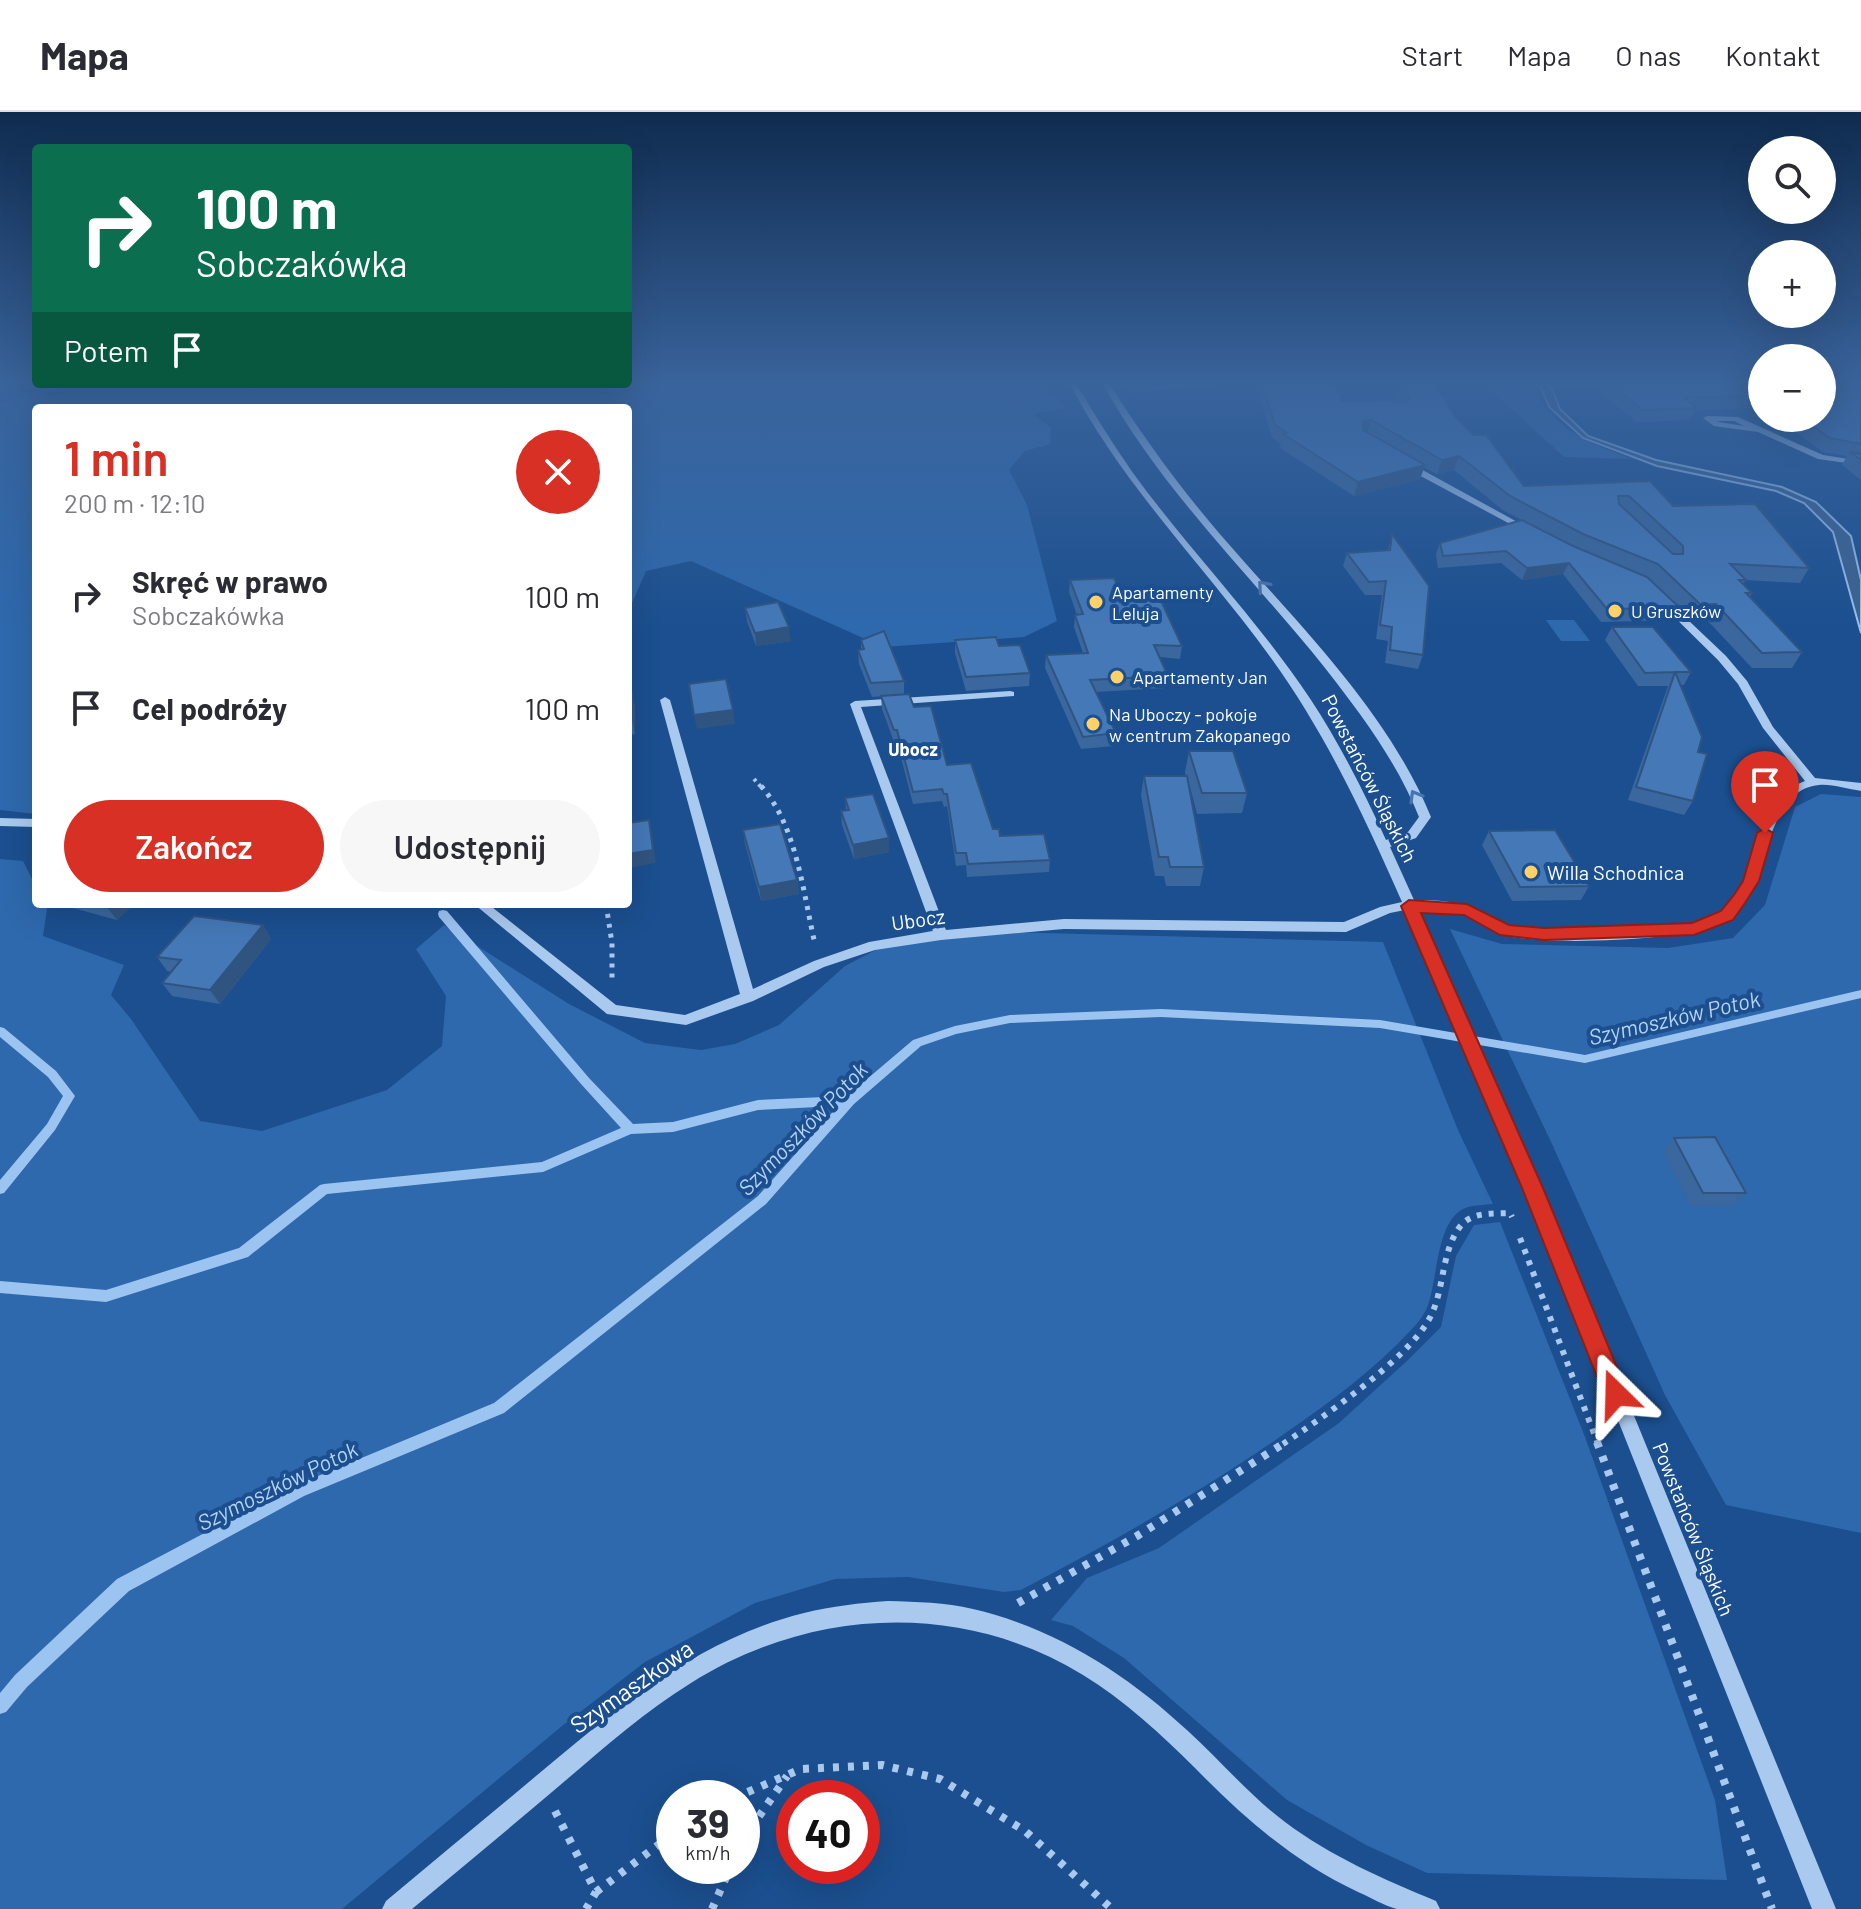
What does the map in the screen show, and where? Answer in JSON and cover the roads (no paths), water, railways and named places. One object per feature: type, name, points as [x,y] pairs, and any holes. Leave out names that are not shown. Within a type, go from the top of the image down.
[{"type":"street","name":"Powstańców Śląskich","points":[[1122,464],[1153,508],[1259,634],[1305,698],[1338,754],[1409,906],[1532,1188],[1824,1909]]},
{"type":"street","points":[[1158,464],[1293,619],[1367,715],[1395,760],[1425,817],[1412,835],[1381,846]]},
{"type":"street","points":[[1407,464],[1545,539]]},
{"type":"street","points":[[1657,595],[1729,666],[1743,683],[1768,728],[1812,782],[1861,787]]},
{"type":"street","points":[[941,935],[855,704],[1010,694]]},
{"type":"street","points":[[665,700],[748,997]]},
{"type":"street","name":"Ubocz","points":[[485,908],[612,1010],[686,1020],[748,997],[819,964],[874,945],[941,935],[1064,924],[1346,927],[1388,909],[1409,906],[1467,909],[1506,931],[1667,932],[1694,929],[1727,915],[1751,881],[1765,833],[1786,793],[1812,782]]},
{"type":"street","points":[[0,822],[32,823]]},
{"type":"street","name":"Szymaszkowa","points":[[394,1909],[619,1721],[685,1674],[747,1642],[803,1623],[856,1613],[920,1611],[985,1621],[1048,1645],[1110,1680],[1181,1738],[1258,1815],[1311,1852],[1367,1885],[1428,1909]]},
{"type":"waterway","points":[[443,914],[585,1081],[630,1129]]},
{"type":"waterway","name":"Szymoszków Potok","points":[[850,1101],[917,1043],[955,1030],[1010,1019],[1161,1013],[1380,1024],[1585,1059],[1861,994]]},
{"type":"waterway","points":[[0,1031],[52,1074],[69,1096],[51,1127],[0,1189]]},
{"type":"waterway","name":"Szymoszków Potok","points":[[0,1706],[21,1681],[123,1585],[299,1491],[499,1408],[762,1200],[850,1101]]},
{"type":"waterway","points":[[630,1129],[673,1127],[758,1105],[850,1101]]},
{"type":"waterway","points":[[0,1287],[106,1296],[243,1253],[324,1189],[543,1167],[630,1129]]},
{"type":"place","name":"Apartamenty Leluja","points":[[1096,602]]},
{"type":"place","name":"U Gruszków","points":[[1615,611]]},
{"type":"place","name":"Apartamenty Jan","points":[[1117,677]]},
{"type":"place","name":"Na Uboczy - pokoje w centrum Zakopanego","points":[[1093,724]]},
{"type":"place","name":"Willa Schodnica","points":[[1531,872]]},
{"type":"district","name":"Ubocz","points":[[913,749]]}]
